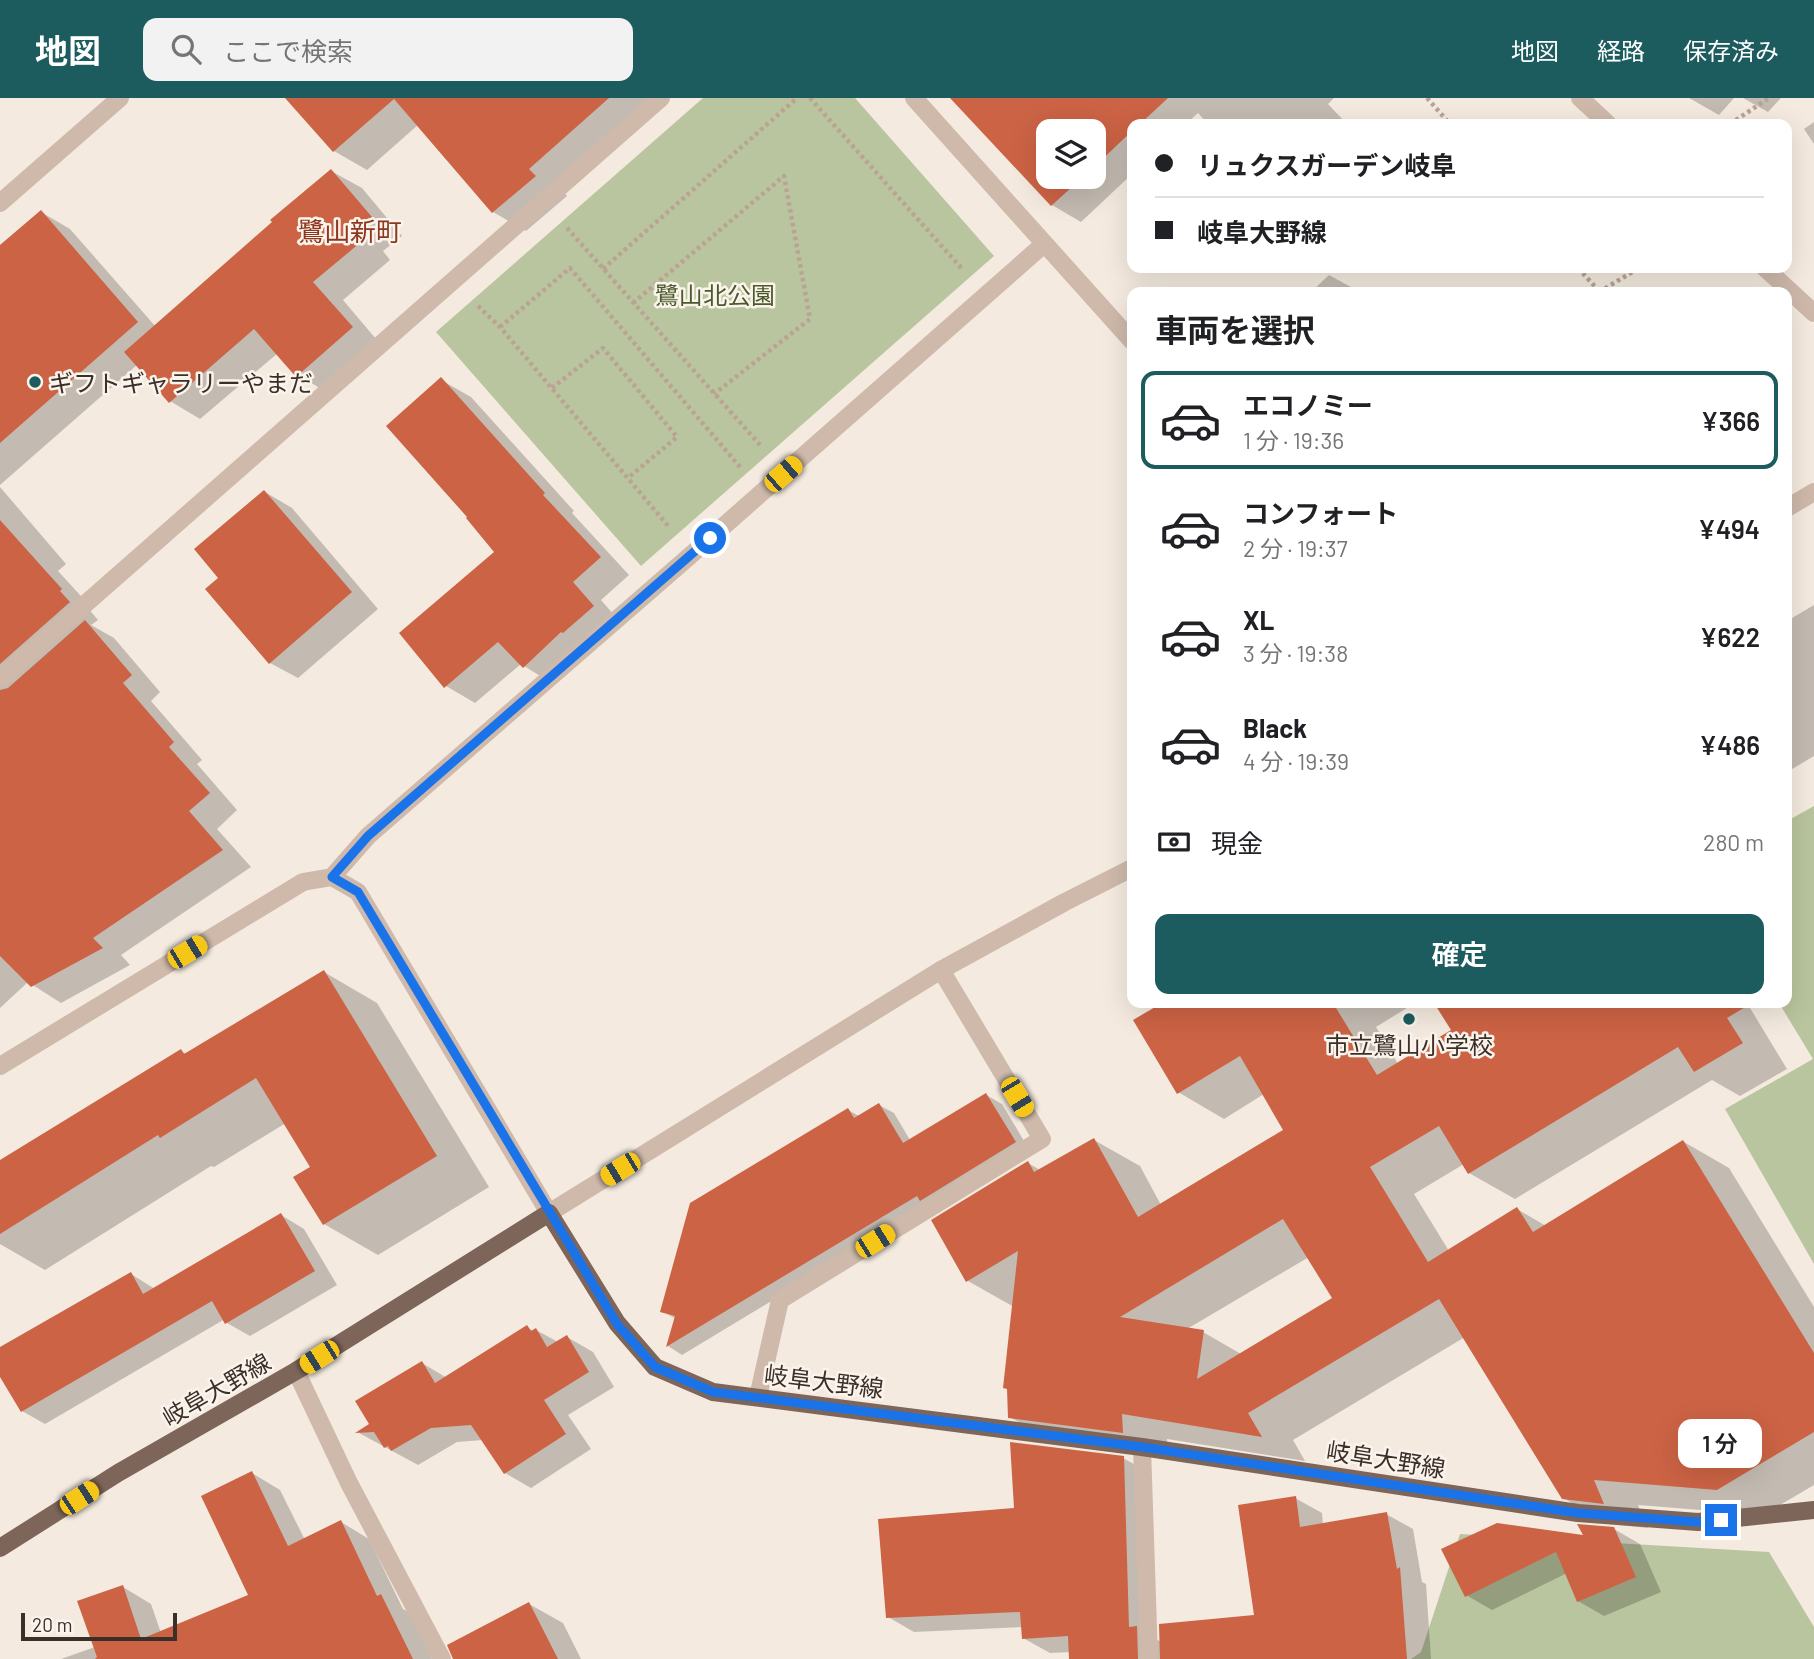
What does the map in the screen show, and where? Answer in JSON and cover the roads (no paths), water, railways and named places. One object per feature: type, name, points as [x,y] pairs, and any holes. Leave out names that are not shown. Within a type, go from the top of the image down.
[{"type":"main road","name":"岐阜大野線","points":[[0,1548],[118,1473],[296,1371],[549,1213],[617,1324],[655,1367],[713,1392],[1142,1447],[1578,1513],[1698,1522],[1814,1510]]},
{"type":"street","points":[[0,203],[120,98]]},
{"type":"street","points":[[0,680],[661,98]]},
{"type":"street","points":[[914,98],[1127,335]]},
{"type":"street","points":[[1580,98],[1603,119]]},
{"type":"street","points":[[0,1066],[303,882],[332,877],[368,836],[1044,244]]},
{"type":"street","points":[[1770,273],[1786,287]]},
{"type":"street","points":[[1792,293],[1814,313]]},
{"type":"street","points":[[1792,505],[1814,492]]},
{"type":"street","points":[[332,877],[358,892],[549,1213],[941,970],[1127,871]]},
{"type":"street","points":[[758,1396],[780,1300],[1042,1139],[941,970]]},
{"type":"street","points":[[296,1371],[349,1483],[442,1659]]},
{"type":"street","points":[[1142,1447],[1149,1659]]},
{"type":"place","name":"ギフトギャラリーやまだ","points":[[35,382]]},
{"type":"place","name":"市立鷺山小学校","points":[[1409,1019]]},
{"type":"district","name":"鷺山新町","points":[[350,230]]},
{"type":"park label","name":"鷺山北公園","points":[[715,294]]}]
